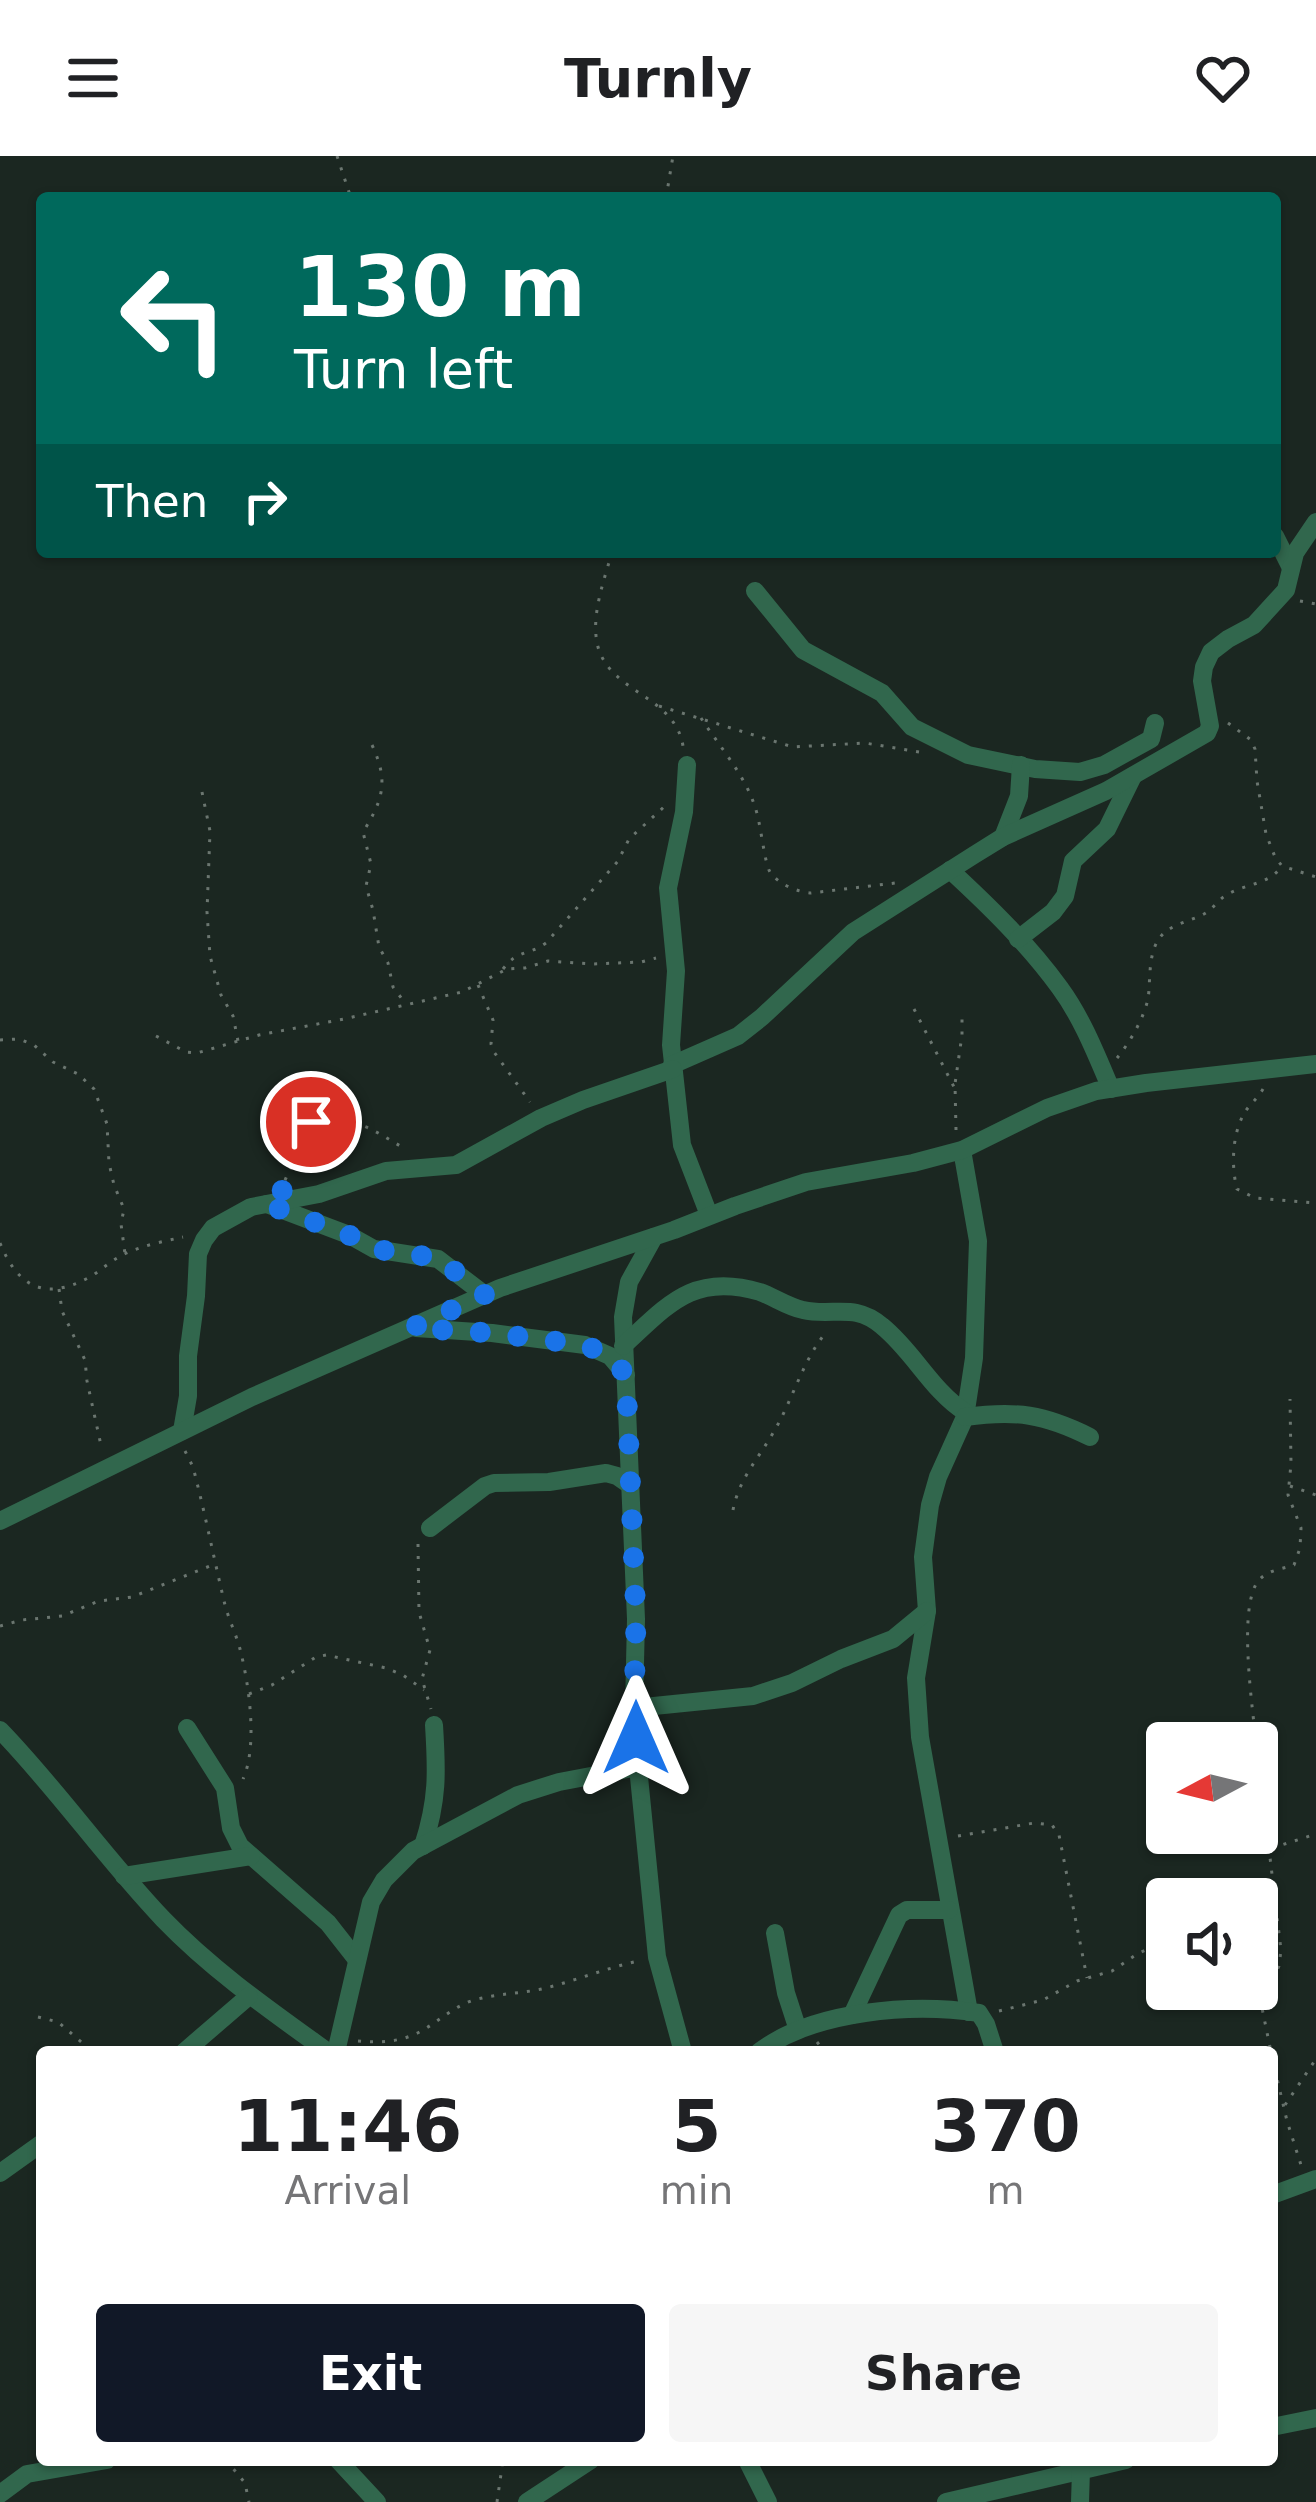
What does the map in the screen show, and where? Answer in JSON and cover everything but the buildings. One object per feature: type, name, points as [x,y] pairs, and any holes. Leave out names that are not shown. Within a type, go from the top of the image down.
[{"type":"street","points":[[174,1435],[188,1396],[198,1254],[213,1228],[241,1211],[319,1194],[386,1172],[456,1165],[541,1118],[673,1067],[738,1036],[853,932],[1003,837],[1106,791],[1207,733],[1210,726],[1202,681],[1211,652],[1261,619],[1286,590],[1295,553],[1316,522]]},
{"type":"street","points":[[1281,548],[1291,568]]},
{"type":"street","points":[[755,591],[803,650],[882,693],[912,727],[968,754],[1054,772],[1091,770],[1151,739],[1155,723]]},
{"type":"street","points":[[687,765],[684,812],[668,888],[675,953],[673,1067],[682,1144],[710,1215]]},
{"type":"street","points":[[1003,837],[1019,796],[1021,765]]},
{"type":"street","points":[[1018,938],[1053,911],[1064,896],[1073,861],[1107,829],[1135,774]]},
{"type":"street","points":[[950,870],[1062,990],[1108,1081]]},
{"type":"street","points":[[0,1521],[252,1396],[485,1295],[710,1215],[806,1182],[960,1150],[1108,1081],[1316,1064]]},
{"type":"street","points":[[960,1150],[978,1241],[974,1358],[965,1414],[930,1505],[923,1557],[927,1611],[917,1661],[916,1703],[949,1910],[974,2012],[986,2024],[992,2046]]},
{"type":"street","points":[[272,1202],[374,1249],[438,1258],[485,1295]]},
{"type":"street","points":[[653,1237],[629,1282],[623,1346],[636,1619],[634,1708],[657,1957],[681,2046]]},
{"type":"street","points":[[623,1346],[686,1293],[702,1287],[747,1289],[801,1310],[862,1313],[879,1323],[946,1400],[965,1414],[1024,1413],[1090,1437]]},
{"type":"street","points":[[411,1328],[585,1345],[610,1356],[626,1375]]},
{"type":"street","points":[[430,1528],[494,1483],[530,1484],[606,1473],[630,1485]]},
{"type":"street","points":[[634,1708],[753,1696],[892,1639],[927,1611]]},
{"type":"street","points":[[423,1846],[438,1780],[434,1725]]},
{"type":"street","points":[[187,1728],[225,1788],[231,1828],[240,1846],[328,1923],[357,1960]]},
{"type":"street","points":[[0,1730],[56,1790],[102,1852],[180,1935],[250,1996],[332,2046]]},
{"type":"street","points":[[336,2046],[371,1902],[384,1880],[413,1851],[518,1795],[638,1767]]},
{"type":"street","points":[[124,1876],[251,1856]]},
{"type":"street","points":[[852,2015],[899,1915],[907,1910],[949,1910]]},
{"type":"street","points":[[775,1933],[798,2030]]},
{"type":"street","points":[[191,2046],[250,1996]]},
{"type":"street","points":[[770,2046],[824,2020],[852,2015],[933,2009],[974,2012]]},
{"type":"street","points":[[0,2173],[36,2147]]},
{"type":"street","points":[[1278,2193],[1311,2181]]},
{"type":"street","points":[[1278,2427],[1316,2418]]},
{"type":"street","points":[[0,2494],[27,2474],[73,2466]]},
{"type":"street","points":[[344,2466],[377,2502]]},
{"type":"street","points":[[527,2502],[582,2466]]},
{"type":"street","points":[[750,2466],[768,2502]]},
{"type":"street","points":[[946,2502],[1071,2468],[1080,2502]]},
{"type":"path","points":[[337,156],[349,192]]},
{"type":"path","points":[[667,192],[673,156]]},
{"type":"path","points":[[611,558],[597,616],[599,651],[619,680],[667,712],[681,734],[687,765]]},
{"type":"path","points":[[659,706],[793,747],[865,742],[925,752]]},
{"type":"path","points":[[701,718],[753,800],[765,861],[779,881],[811,893],[898,883]]},
{"type":"path","points":[[1209,718],[1229,724],[1251,740],[1266,834],[1282,866],[1316,878]]},
{"type":"path","points":[[372,746],[383,779],[374,817],[363,832],[371,864],[366,886],[379,947],[393,987],[406,1005]]},
{"type":"path","points":[[202,792],[210,831],[207,912],[211,956],[238,1043]]},
{"type":"path","points":[[156,1036],[197,1053],[478,985],[514,956],[546,944],[618,861],[629,839],[668,803]]},
{"type":"path","points":[[1108,1081],[1147,1002],[1158,940],[1210,911],[1230,892],[1271,879],[1282,866]]},
{"type":"path","points":[[502,970],[548,961],[641,962],[675,953]]},
{"type":"path","points":[[478,985],[493,1020],[494,1052],[541,1118]]},
{"type":"path","points":[[914,1009],[955,1088]]},
{"type":"path","points":[[960,1150],[955,1088],[962,1016]]},
{"type":"path","points":[[0,1040],[19,1039],[34,1045],[94,1089],[107,1124],[113,1185],[124,1209],[124,1254]]},
{"type":"path","points":[[1272,1069],[1239,1126],[1233,1167],[1237,1189],[1255,1198],[1316,1203]]},
{"type":"path","points":[[272,1202],[296,1156],[301,1133],[311,1122],[347,1120],[366,1125],[441,1167]]},
{"type":"path","points":[[0,1243],[26,1284],[59,1289],[91,1277],[124,1254],[213,1228]]},
{"type":"path","points":[[59,1289],[62,1311],[85,1360],[106,1469]]},
{"type":"path","points":[[733,1510],[748,1470],[774,1432],[810,1351],[842,1310]]},
{"type":"path","points":[[1254,1722],[1249,1678],[1255,1586],[1262,1576],[1298,1559],[1301,1528],[1288,1495],[1290,1399]]},
{"type":"path","points":[[174,1435],[193,1467],[225,1606],[240,1647],[247,1694],[248,1766],[227,1807]]},
{"type":"path","points":[[1288,1485],[1316,1495]]},
{"type":"path","points":[[430,1528],[417,1548],[419,1612],[430,1650],[423,1668],[424,1690],[434,1725]]},
{"type":"path","points":[[0,1626],[132,1597],[217,1563]]},
{"type":"path","points":[[247,1694],[326,1655],[386,1668],[424,1690]]},
{"type":"path","points":[[938,1839],[1034,1823],[1052,1825],[1059,1834],[1087,1978]]},
{"type":"path","points":[[1278,1846],[1316,1834]]},
{"type":"path","points":[[1269,2046],[1261,2003],[1279,1966],[1281,1950],[1270,1854]]},
{"type":"path","points":[[974,2012],[1043,2000],[1112,1971],[1146,1950]]},
{"type":"path","points":[[352,2046],[386,2042],[428,2027],[467,2002],[546,1988],[657,1957]]},
{"type":"path","points":[[38,2017],[58,2022],[87,2046]]},
{"type":"path","points":[[1284,2106],[1316,2059]]},
{"type":"path","points":[[1278,2082],[1311,2181]]},
{"type":"path","points":[[231,2466],[245,2483],[249,2502]]},
{"type":"path","points":[[497,2502],[502,2466]]},
{"type":"route","points":[[311,1122],[303,1127],[278,1201],[266,1204],[374,1249],[438,1258],[485,1295],[411,1328],[585,1345],[610,1356],[626,1375],[636,1738]]}]
